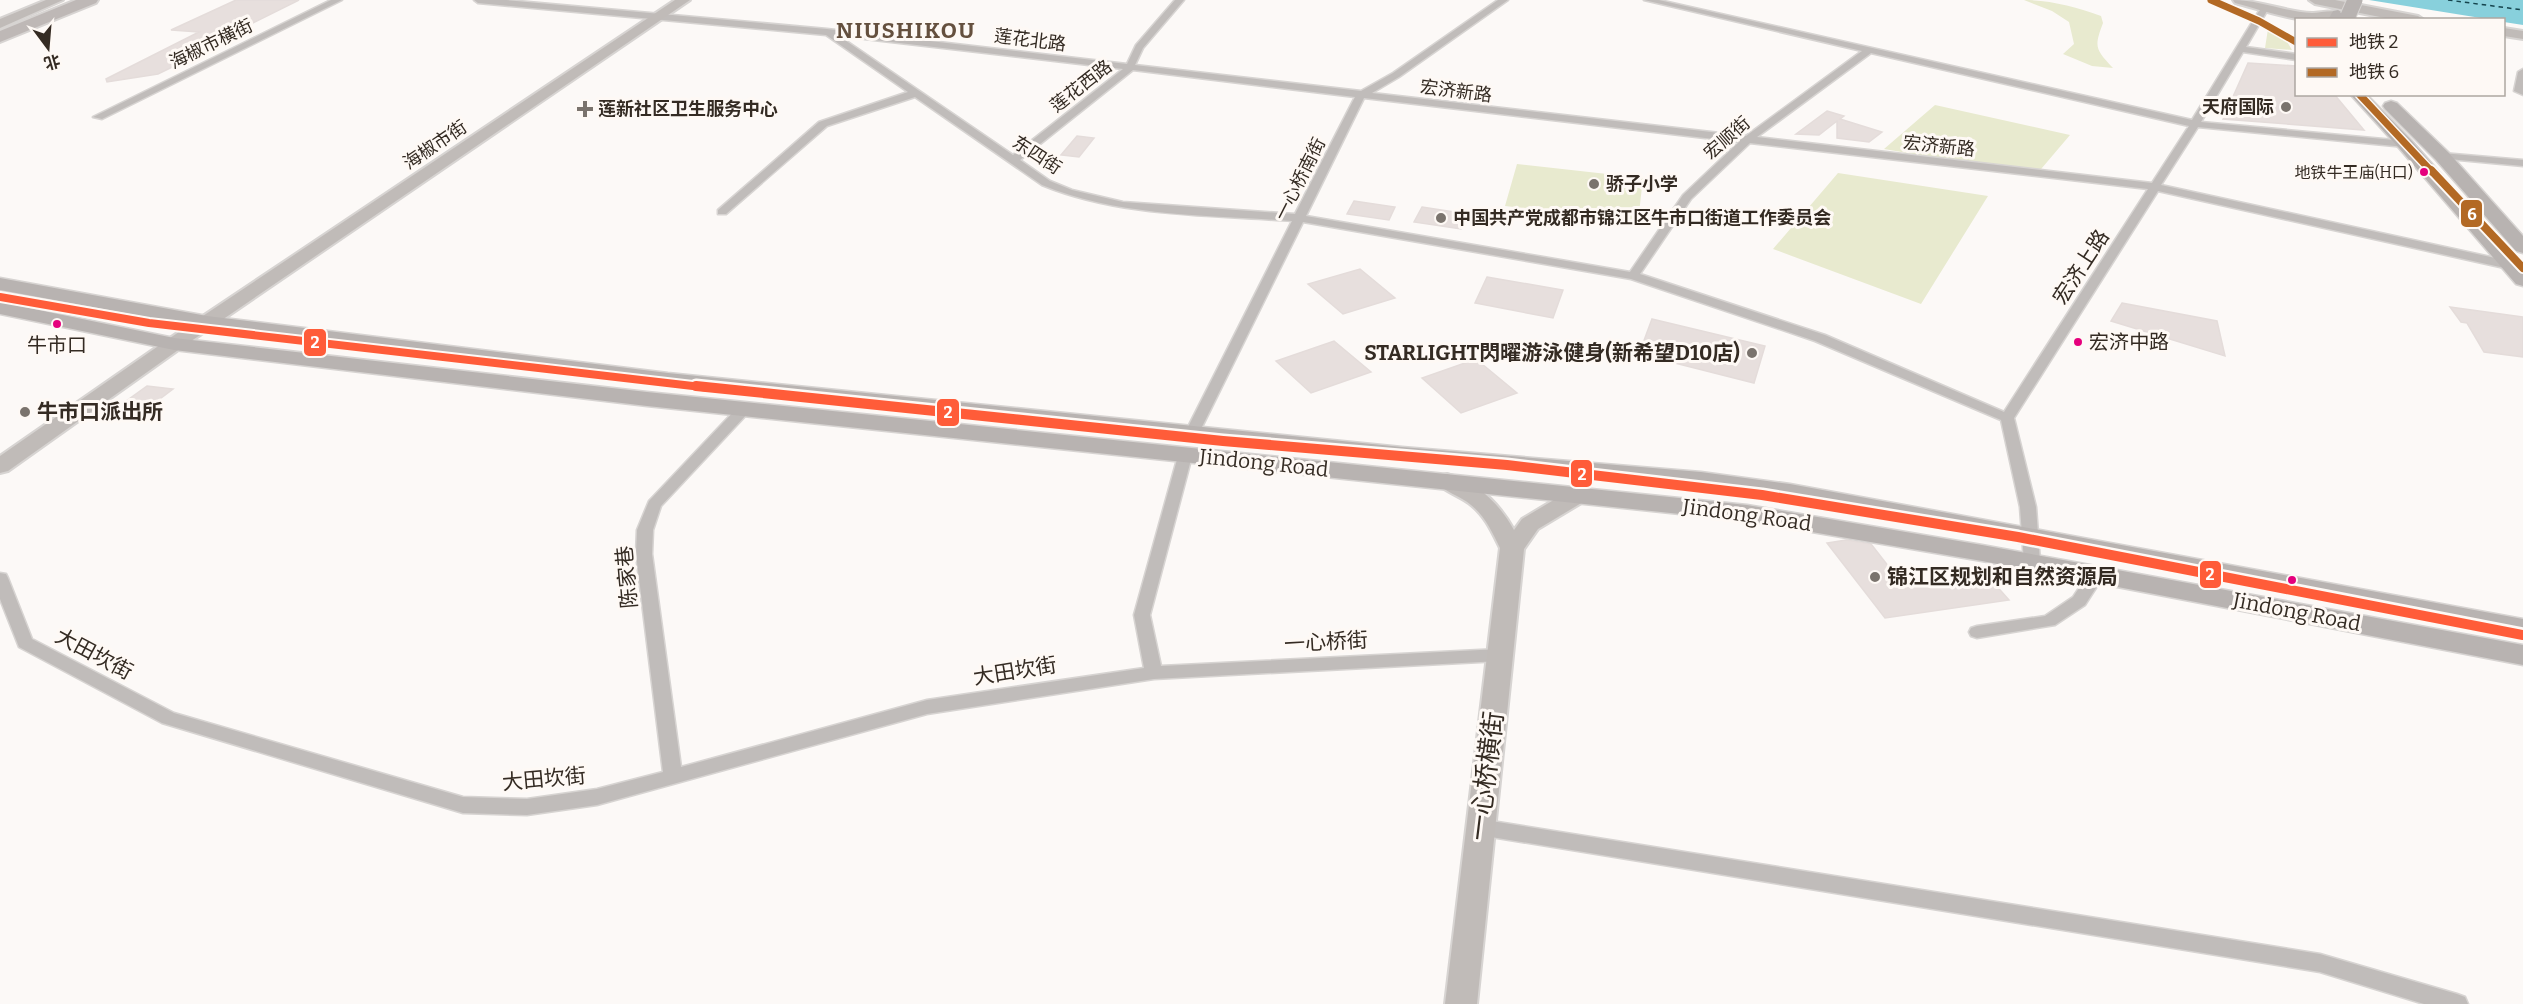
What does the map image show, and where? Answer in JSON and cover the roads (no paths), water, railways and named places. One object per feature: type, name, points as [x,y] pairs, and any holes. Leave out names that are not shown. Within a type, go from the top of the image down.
[{"type":"highway","points":[[0,24],[52,0]]},
{"type":"highway","points":[[0,24],[65,0]]},
{"type":"highway","points":[[0,36],[90,0]]},
{"type":"highway","points":[[39,21],[99,0]]},
{"type":"main road","points":[[2342,14],[2355,0]]},
{"type":"main road","points":[[2359,96],[2405,144],[2523,280]]},
{"type":"main road","points":[[2381,96],[2442,156],[2523,247]]},
{"type":"main road","name":"Jindong Road","points":[[0,284],[207,322],[668,379],[1192,433],[1447,470],[1580,494],[1782,519],[2032,562],[2523,655]]},
{"type":"main road","name":"Jindong Road","points":[[0,308],[174,344],[744,409],[1185,456],[1447,470],[1617,472],[1701,480],[1790,492],[2523,628]]},
{"type":"main road","points":[[1617,472],[1620,498]]},
{"type":"street","points":[[0,24],[57,0]]},
{"type":"street","points":[[0,36],[81,0]]},
{"type":"street","name":"海椒市横街","points":[[99,117],[338,0]]},
{"type":"street","name":"莲花北路","points":[[478,0],[827,32],[1360,96]]},
{"type":"street","name":"海椒市街","points":[[0,466],[174,344],[684,0]]},
{"type":"street","name":"莲花西路","points":[[1013,160],[1129,69],[1139,47],[1180,0]]},
{"type":"street","points":[[1360,96],[1396,75],[1504,0]]},
{"type":"street","points":[[1648,0],[2195,124],[2405,144]]},
{"type":"street","points":[[2226,0],[2264,11],[2295,25]]},
{"type":"street","points":[[2239,0],[2295,16],[2316,18],[2342,14]]},
{"type":"street","points":[[2315,0],[2408,18]]},
{"type":"street","points":[[2331,0],[2423,18]]},
{"type":"street","name":"宏济上路","points":[[2007,418],[2195,124],[2264,11]]},
{"type":"street","name":"东四街","points":[[827,32],[1046,183],[1068,192],[1123,205],[1299,218],[1633,276],[1820,338],[2007,418]]},
{"type":"street","points":[[2505,33],[2523,37]]},
{"type":"street","points":[[2505,44],[2523,46]]},
{"type":"street","points":[[2240,49],[2295,57]]},
{"type":"street","name":"宏顺街","points":[[1633,276],[1687,197],[1746,141],[1868,51]]},
{"type":"street","points":[[2523,72],[2519,91],[2523,92]]},
{"type":"street","points":[[722,212],[823,124],[916,93]]},
{"type":"street","name":"宏济新路","points":[[1360,96],[2155,187],[2509,265]]},
{"type":"street","name":"一心桥南街","points":[[1192,433],[1360,96]]},
{"type":"street","points":[[2442,156],[2523,163]]},
{"type":"street","name":"陈家巷","points":[[673,776],[644,554],[645,530],[654,504],[744,409]]},
{"type":"street","points":[[2007,418],[2028,507],[2032,562]]},
{"type":"street","points":[[1154,673],[1142,615],[1185,456]]},
{"type":"street","points":[[1447,470],[1492,510],[1512,548],[1530,524],[1580,494]]},
{"type":"street","name":"一心桥横街","points":[[1461,1004],[1512,548]]},
{"type":"street","points":[[1977,632],[2049,621],[2079,601],[2097,574]]},
{"type":"street","name":"大田坎街","points":[[0,578],[25,644],[168,718],[463,805],[527,807],[597,797],[927,707],[1154,673]]},
{"type":"street","name":"一心桥街","points":[[1154,673],[1500,655]]},
{"type":"street","points":[[1479,827],[2320,963],[2457,1004]]},
{"type":"water","points":[[2369,0],[2523,0],[2523,25],[2505,22],[2505,18],[2481,18]]},
{"type":"metro line","name":"6","points":[[2211,0],[2259,21],[2295,41]]},
{"type":"metro line","name":"6","points":[[2361,96],[2523,268]]},
{"type":"metro line","name":"2","points":[[0,297],[149,323],[645,381],[1223,441],[1507,465],[1762,495],[2018,537],[2523,635]]},
{"type":"place","name":"天府国际","points":[[2286,107]]},
{"type":"place","name":"莲新社区卫生服务中心","points":[[585,109]]},
{"type":"place","name":"地铁牛王庙(H口)","points":[[2424,172]]},
{"type":"place","name":"骄子小学","points":[[1594,184]]},
{"type":"place","name":"中国共产党成都市锦江区牛市口街道工作委员会","points":[[1441,218]]},
{"type":"place","name":"牛市口","points":[[57,324]]},
{"type":"place","name":"宏济中路","points":[[2078,342]]},
{"type":"place","name":"STARLIGHT閃曜游泳健身(新希望D10店)","points":[[1752,353]]},
{"type":"place","name":"牛市口派出所","points":[[25,412]]},
{"type":"place","name":"锦江区规划和自然资源局","points":[[1875,577]]},
{"type":"district","name":"NIUSHIKOU","points":[[906,30]]}]
